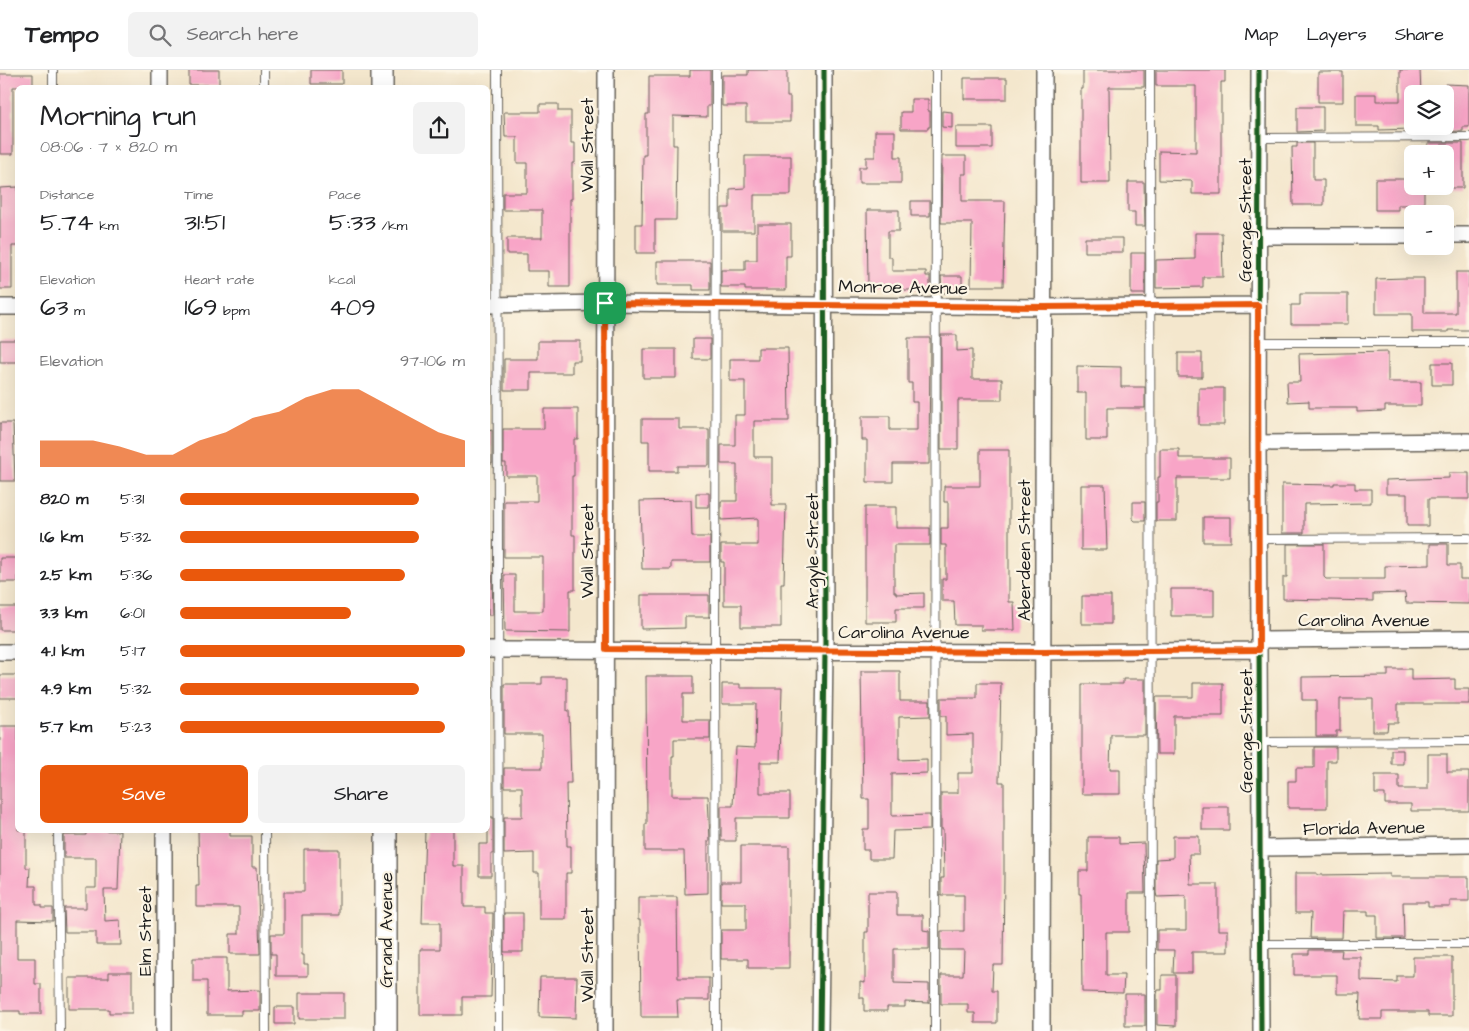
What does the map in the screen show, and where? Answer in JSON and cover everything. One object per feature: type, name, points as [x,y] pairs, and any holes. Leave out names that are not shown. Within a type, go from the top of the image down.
[{"type":"main road","points":[[382,70],[382,85]]},
{"type":"main road","name":"Grand Avenue","points":[[386,833],[386,1031]]},
{"type":"street","points":[[160,70],[160,85]]},
{"type":"street","name":"Wall Street","points":[[606,70],[606,1031]]},
{"type":"street","name":"Argyle Street","points":[[820,1031],[825,651],[826,305],[824,70]]},
{"type":"street","name":"Aberdeen Street","points":[[1042,1031],[1044,70]]},
{"type":"street","name":"George Street","points":[[1259,70],[1258,539],[1261,1031]]},
{"type":"street","points":[[1259,236],[1404,236]]},
{"type":"street","points":[[1454,236],[1469,236]]},
{"type":"street","name":"Monroe Avenue","points":[[492,304],[605,303],[1044,307],[1258,305]]},
{"type":"street","points":[[0,307],[15,307]]},
{"type":"street","points":[[1258,443],[1469,441]]},
{"type":"street","name":"Carolina Avenue","points":[[492,650],[1150,651],[1259,645],[1469,638]]},
{"type":"street","points":[[0,652],[15,652]]},
{"type":"street","name":"Elm Street","points":[[164,833],[164,1031]]},
{"type":"street","name":"Florida Avenue","points":[[1260,848],[1469,845]]},
{"type":"lane","points":[[53,70],[53,85]]},
{"type":"lane","points":[[264,70],[264,85]]},
{"type":"lane","points":[[497,70],[492,304],[492,650],[499,1031]]},
{"type":"lane","points":[[716,70],[716,1031]]},
{"type":"lane","points":[[935,1031],[936,70]]},
{"type":"lane","points":[[1150,70],[1151,1031]]},
{"type":"lane","points":[[1259,138],[1469,137]]},
{"type":"lane","points":[[1258,342],[1469,342]]},
{"type":"lane","points":[[1258,539],[1469,538]]},
{"type":"lane","points":[[1260,742],[1469,741]]},
{"type":"lane","points":[[58,833],[60,1031]]},
{"type":"lane","points":[[265,833],[266,1031]]},
{"type":"lane","points":[[1260,944],[1469,944]]},
{"type":"building","points":[[189,70],[219,70],[219,85],[189,85]]},
{"type":"building","points":[[311,70],[342,70],[342,84],[311,84]]},
{"type":"building","points":[[690,70],[710,70],[710,106],[707,106],[707,117],[673,116],[673,145],[677,145],[676,220],[655,220],[655,253],[636,253],[636,224],[642,224],[643,155],[646,155],[646,114],[649,114],[649,76],[690,76]]},
{"type":"building","points":[[748,70],[787,70],[787,97],[790,97],[790,122],[746,122],[746,106],[722,106],[722,75],[748,75]]},
{"type":"building","points":[[1083,70],[1144,70],[1144,87],[1109,87],[1110,183],[1081,183],[1081,89],[1083,89]]},
{"type":"building","points":[[1156,70],[1225,70],[1225,82],[1221,82],[1221,194],[1192,194],[1192,181],[1159,180],[1159,151],[1196,152],[1196,86],[1156,86]]},
{"type":"building","points":[[1400,70],[1420,70],[1421,85],[1404,85],[1404,129],[1379,130],[1379,126],[1356,126],[1356,94],[1376,94],[1376,101],[1400,101]]},
{"type":"building","points":[[1318,72],[1343,72],[1343,102],[1318,102]]},
{"type":"building","points":[[0,74],[33,74],[33,85],[15,85],[13,87],[13,154],[0,154]]},
{"type":"building","points":[[964,78],[1007,78],[1007,99],[964,99]]},
{"type":"building","points":[[1445,84],[1469,85],[1469,127],[1463,127],[1463,131],[1454,131],[1454,85]]},
{"type":"building","points":[[911,99],[928,99],[930,127],[928,129],[901,129],[901,112],[911,112]]},
{"type":"building","points":[[540,104],[558,104],[558,111],[571,111],[571,143],[575,143],[575,163],[572,163],[572,199],[570,199],[570,287],[549,287],[549,271],[527,271],[527,254],[507,254],[507,238],[542,238],[542,210],[503,210],[503,193],[527,193],[527,163],[517,163],[517,137],[505,137],[504,112],[540,112]]},
{"type":"building","points":[[1297,107],[1323,107],[1323,131],[1297,132]]},
{"type":"building","points":[[942,111],[952,112],[952,128],[942,127]]},
{"type":"building","points":[[956,127],[992,127],[992,148],[956,148]]},
{"type":"building","points":[[875,131],[895,131],[895,157],[901,157],[901,183],[859,183],[859,167],[866,167],[866,157],[875,157]]},
{"type":"building","points":[[1297,143],[1313,143],[1313,180],[1324,180],[1324,205],[1293,205],[1292,147],[1297,147]]},
{"type":"building","points":[[1428,143],[1463,143],[1463,188],[1454,188],[1454,145],[1428,145]]},
{"type":"building","points":[[745,156],[791,156],[791,195],[754,195],[754,231],[722,231],[722,208],[730,208],[730,189],[745,188]]},
{"type":"building","points":[[942,156],[966,156],[966,174],[962,174],[962,201],[1005,201],[1003,286],[971,286],[972,223],[941,223]]},
{"type":"building","points":[[1375,179],[1404,179],[1404,195],[1424,195],[1424,205],[1398,205],[1398,210],[1375,210]]},
{"type":"building","points":[[1128,182],[1144,182],[1145,226],[1135,226],[1135,212],[1128,212]]},
{"type":"building","points":[[15,187],[15,246],[12,246],[12,289],[0,289],[0,188]]},
{"type":"building","points":[[911,201],[930,201],[930,216],[911,216]]},
{"type":"building","points":[[867,210],[899,210],[899,231],[888,231],[888,257],[892,257],[892,271],[926,271],[926,276],[930,276],[930,290],[901,290],[901,285],[868,285]]},
{"type":"building","points":[[757,224],[791,224],[791,256],[786,256],[786,290],[745,290],[745,287],[721,287],[721,270],[745,270],[745,260],[757,260]]},
{"type":"building","points":[[1195,233],[1222,233],[1223,277],[1203,277],[1203,287],[1156,288],[1156,260],[1195,259]]},
{"type":"building","points":[[1085,238],[1123,238],[1123,252],[1085,252]]},
{"type":"building","points":[[1131,253],[1145,253],[1145,294],[1131,294]]},
{"type":"building","points":[[657,261],[710,261],[710,290],[693,290],[693,285],[657,285]]},
{"type":"building","points":[[1456,272],[1469,272],[1469,330],[1412,332],[1412,314],[1376,314],[1376,279],[1404,278],[1424,278],[1424,313],[1456,313]]},
{"type":"building","points":[[941,276],[962,276],[962,293],[942,293]]},
{"type":"building","points":[[1300,294],[1348,294],[1348,324],[1291,324],[1291,305],[1300,305]]},
{"type":"building","points":[[941,335],[957,335],[957,351],[972,350],[972,379],[1002,379],[1002,400],[958,400],[958,449],[941,449]]},
{"type":"building","points":[[908,338],[930,338],[929,464],[893,464],[893,482],[867,482],[867,440],[862,440],[862,416],[890,416],[890,430],[917,430],[917,402],[912,402],[912,383],[908,383]]},
{"type":"building","points":[[693,339],[710,339],[710,359],[693,359]]},
{"type":"building","points":[[0,340],[15,340],[15,362],[0,362]]},
{"type":"building","points":[[538,341],[580,341],[580,361],[572,361],[572,373],[531,373],[531,390],[504,390],[504,359],[538,359]]},
{"type":"building","points":[[758,348],[788,348],[789,421],[754,421],[754,457],[772,457],[772,505],[786,505],[784,583],[781,583],[781,627],[741,627],[741,605],[724,605],[724,562],[721,562],[721,545],[758,545],[758,518],[721,520],[721,501],[737,501],[737,464],[721,464],[721,445],[735,445],[735,415],[745,415],[745,381],[730,381],[730,359],[758,359]]},
{"type":"building","points":[[643,349],[676,349],[676,378],[643,378]]},
{"type":"building","points":[[1388,352],[1388,382],[1421,382],[1421,406],[1385,406],[1385,411],[1357,412],[1357,408],[1309,408],[1309,401],[1288,402],[1287,382],[1300,382],[1299,354]]},
{"type":"building","points":[[1178,353],[1202,353],[1202,377],[1178,377]]},
{"type":"building","points":[[1432,363],[1452,363],[1452,385],[1432,385]]},
{"type":"building","points":[[1077,366],[1121,367],[1121,387],[1145,387],[1145,408],[1107,408],[1107,440],[1086,440],[1086,393],[1077,393]]},
{"type":"building","points":[[1199,388],[1224,388],[1224,425],[1199,425]]},
{"type":"building","points":[[544,409],[578,409],[578,439],[574,439],[574,476],[572,476],[572,535],[575,535],[575,590],[570,590],[570,632],[505,631],[504,575],[515,575],[515,611],[543,611],[543,557],[504,557],[504,501],[537,501],[537,476],[506,476],[506,463],[503,463],[503,429],[544,429]]},
{"type":"building","points":[[642,419],[679,419],[679,429],[709,429],[709,466],[677,466],[677,471],[649,471],[649,441],[642,441]]},
{"type":"building","points":[[0,423],[13,423],[15,481],[0,481]]},
{"type":"building","points":[[490,430],[492,430],[492,464],[490,464]]},
{"type":"building","points":[[1160,449],[1179,449],[1179,458],[1230,458],[1230,478],[1177,478],[1177,521],[1156,521],[1158,477],[1160,477]]},
{"type":"building","points":[[980,450],[1009,450],[1009,602],[1014,602],[1015,630],[981,630],[981,625],[955,625],[954,601],[942,601],[942,579],[946,579],[946,545],[941,545],[941,528],[948,528],[948,502],[944,502],[944,486],[980,486]]},
{"type":"building","points":[[1449,473],[1469,473],[1469,499],[1428,499],[1428,526],[1407,526],[1407,494],[1386,494],[1386,480],[1449,478]]},
{"type":"building","points":[[1334,483],[1355,483],[1355,489],[1371,489],[1371,503],[1304,504],[1304,533],[1282,533],[1282,484],[1334,485]]},
{"type":"building","points":[[1081,485],[1105,485],[1107,550],[1081,550]]},
{"type":"building","points":[[696,493],[709,493],[709,507],[696,507]]},
{"type":"building","points":[[691,500],[692,537],[710,537],[710,562],[671,562],[671,569],[642,569],[640,501]]},
{"type":"building","points":[[1133,502],[1145,502],[1145,521],[1135,521],[1133,519]]},
{"type":"building","points":[[865,507],[896,507],[896,528],[930,528],[930,545],[894,545],[894,592],[896,594],[924,593],[924,608],[896,608],[896,622],[865,622]]},
{"type":"building","points":[[1203,517],[1231,517],[1231,542],[1203,542]]},
{"type":"building","points":[[1287,544],[1324,544],[1324,577],[1326,579],[1385,579],[1385,566],[1430,565],[1430,544],[1448,544],[1448,565],[1460,565],[1460,579],[1469,579],[1469,604],[1406,603],[1405,593],[1373,594],[1373,601],[1283,599],[1283,577],[1287,577]]},
{"type":"building","points":[[0,558],[15,558],[15,582],[0,582]]},
{"type":"building","points":[[490,575],[492,575],[493,615],[490,615]]},
{"type":"building","points":[[1171,589],[1214,589],[1214,616],[1171,616]]},
{"type":"building","points":[[641,595],[709,595],[709,617],[685,617],[685,628],[641,629]]},
{"type":"building","points":[[1082,596],[1111,596],[1111,624],[1082,624]]},
{"type":"building","points":[[0,607],[15,607],[15,630],[0,630]]},
{"type":"building","points":[[1388,669],[1411,669],[1411,680],[1455,679],[1455,689],[1469,689],[1469,704],[1398,704],[1398,723],[1388,723],[1387,731],[1373,731],[1373,699],[1340,699],[1340,731],[1336,731],[1336,736],[1316,736],[1316,700],[1302,700],[1302,677],[1388,676]]},
{"type":"building","points":[[861,671],[900,671],[900,701],[930,701],[930,716],[899,717],[899,760],[927,759],[927,773],[892,774],[892,816],[930,815],[930,830],[893,831],[892,859],[869,859],[869,850],[863,850],[863,829],[869,829],[869,799],[863,799]]},
{"type":"building","points":[[0,675],[15,675],[15,698],[0,698]]},
{"type":"building","points":[[646,676],[693,676],[693,694],[683,694],[683,720],[710,720],[710,739],[674,739],[674,756],[672,756],[672,796],[708,796],[710,841],[708,841],[708,893],[685,894],[684,851],[645,851],[645,824],[647,824]]},
{"type":"building","points":[[542,677],[567,677],[571,783],[566,783],[567,846],[571,846],[571,873],[566,873],[566,919],[539,919],[539,873],[534,873],[534,853],[504,854],[504,817],[522,817],[522,787],[504,787],[504,768],[542,768],[542,734],[504,734],[504,684],[542,684]]},
{"type":"building","points":[[1123,679],[1145,679],[1145,735],[1111,735],[1110,769],[1120,769],[1120,794],[1082,794],[1082,684],[1123,684]]},
{"type":"building","points":[[977,683],[1001,683],[999,782],[1004,782],[1003,965],[993,965],[992,991],[997,991],[997,1023],[975,1023],[975,1013],[968,1013],[968,1004],[941,1004],[941,975],[963,975],[964,950],[941,950],[941,931],[964,931],[964,895],[941,895],[941,878],[944,878],[941,793],[958,793],[958,773],[973,773],[973,734],[946,735],[946,716],[941,716],[941,698],[977,698]]},
{"type":"building","points":[[1193,683],[1223,683],[1223,716],[1174,716],[1174,754],[1157,754],[1156,697],[1193,697]]},
{"type":"building","points":[[722,684],[740,684],[740,688],[782,688],[780,762],[760,762],[760,793],[790,793],[790,818],[736,818],[736,841],[721,841],[721,806],[733,806],[736,747],[755,748],[756,704],[722,704]]},
{"type":"building","points":[[0,726],[15,726],[15,833],[26,833],[26,868],[30,868],[29,886],[36,886],[36,905],[42,905],[42,908],[53,908],[53,921],[17,920],[17,958],[35,958],[35,984],[41,984],[41,1014],[20,1014],[20,1011],[0,1011]]},
{"type":"building","points":[[1314,747],[1336,747],[1336,761],[1327,761],[1327,808],[1288,808],[1288,781],[1296,781],[1296,768],[1314,768]]},
{"type":"building","points":[[1391,750],[1403,750],[1403,764],[1391,764]]},
{"type":"building","points":[[1428,754],[1447,754],[1447,772],[1469,772],[1469,811],[1411,811],[1411,804],[1385,804],[1385,794],[1375,794],[1375,775],[1399,775],[1399,789],[1428,789]]},
{"type":"building","points":[[1202,807],[1229,807],[1229,830],[1202,830]]},
{"type":"building","points":[[490,817],[493,817],[491,876],[479,876],[479,844],[488,844]]},
{"type":"building","points":[[86,833],[120,833],[118,890],[104,890],[105,921],[120,920],[121,945],[96,945],[96,932],[65,932],[64,908],[86,908],[86,888],[96,888],[96,858],[64,858],[64,835],[86,835]]},
{"type":"building","points":[[198,833],[230,833],[230,836],[252,836],[252,867],[257,867],[260,954],[230,954],[230,934],[239,934],[239,907],[196,907],[196,886],[199,886]]},
{"type":"building","points":[[425,833],[453,833],[453,866],[464,866],[464,907],[485,907],[485,913],[493,913],[491,997],[462,997],[462,1015],[420,1015],[420,949],[440,949],[440,923],[422,923]]},
{"type":"building","points":[[1173,836],[1199,836],[1199,854],[1189,854],[1190,884],[1218,884],[1218,930],[1228,930],[1228,952],[1192,952],[1192,973],[1173,973],[1174,950],[1157,950],[1157,930],[1186,930],[1186,896],[1157,897],[1156,893],[1156,859],[1173,858]]},
{"type":"building","points":[[1088,837],[1119,837],[1119,844],[1144,843],[1145,893],[1129,893],[1129,932],[1106,932],[1106,975],[1124,975],[1123,993],[1082,992],[1079,871],[1088,871]]},
{"type":"building","points":[[741,846],[789,846],[789,968],[748,968],[748,959],[721,959],[721,930],[746,930],[746,903],[721,903],[721,882],[741,882]]},
{"type":"building","points":[[304,849],[339,849],[339,915],[302,915],[302,955],[304,955],[304,964],[308,964],[308,976],[276,976],[276,954],[271,954],[271,934],[284,934],[284,892],[304,892]]},
{"type":"building","points":[[1295,873],[1317,873],[1317,875],[1390,874],[1390,877],[1469,877],[1469,901],[1450,901],[1450,907],[1428,907],[1428,902],[1403,902],[1404,938],[1377,938],[1377,915],[1368,915],[1368,911],[1343,911],[1342,938],[1310,938],[1311,913],[1295,913]]},
{"type":"building","points":[[868,892],[897,892],[897,915],[923,915],[923,930],[929,931],[929,949],[894,949],[894,983],[929,984],[929,1003],[905,1002],[905,1007],[887,1007],[887,1011],[864,1011],[864,998],[860,998],[860,982],[865,983],[865,932],[868,932]]},
{"type":"building","points":[[638,897],[677,897],[678,978],[709,978],[709,1000],[677,1000],[678,1017],[641,1017]]},
{"type":"building","points":[[504,913],[523,913],[523,952],[504,952]]},
{"type":"building","points":[[1309,950],[1342,950],[1341,957],[1361,957],[1361,981],[1397,982],[1397,976],[1413,976],[1413,957],[1452,957],[1452,1016],[1428,1016],[1428,1012],[1382,1012],[1382,1019],[1359,1019],[1360,994],[1337,994],[1337,975],[1294,975],[1294,954],[1309,954]]},
{"type":"building","points":[[193,958],[227,958],[227,991],[260,990],[260,1011],[242,1011],[242,1015],[207,1015],[207,981],[193,981]]},
{"type":"building","points":[[109,972],[132,972],[132,1013],[109,1013],[109,1009],[69,1009],[69,978],[109,978]]},
{"type":"building","points":[[1162,975],[1176,975],[1176,1026],[1157,1025],[1157,994],[1158,990],[1162,990]]},
{"type":"building","points":[[540,977],[577,977],[576,1018],[539,1017]]},
{"type":"building","points":[[299,993],[344,993],[344,1019],[299,1019]]},
{"type":"building","points":[[1125,994],[1145,994],[1145,1026],[1125,1026]]},
{"type":"building","points":[[275,1007],[294,1007],[294,1024],[275,1024]]},
{"type":"cycle path","points":[[820,1031],[825,651],[824,70]]},
{"type":"cycle path","points":[[1259,70],[1258,443],[1261,1031]]},
{"type":"route","points":[[605,303],[1044,307],[1258,305],[1259,650],[1042,652],[606,649],[605,303]]}]
